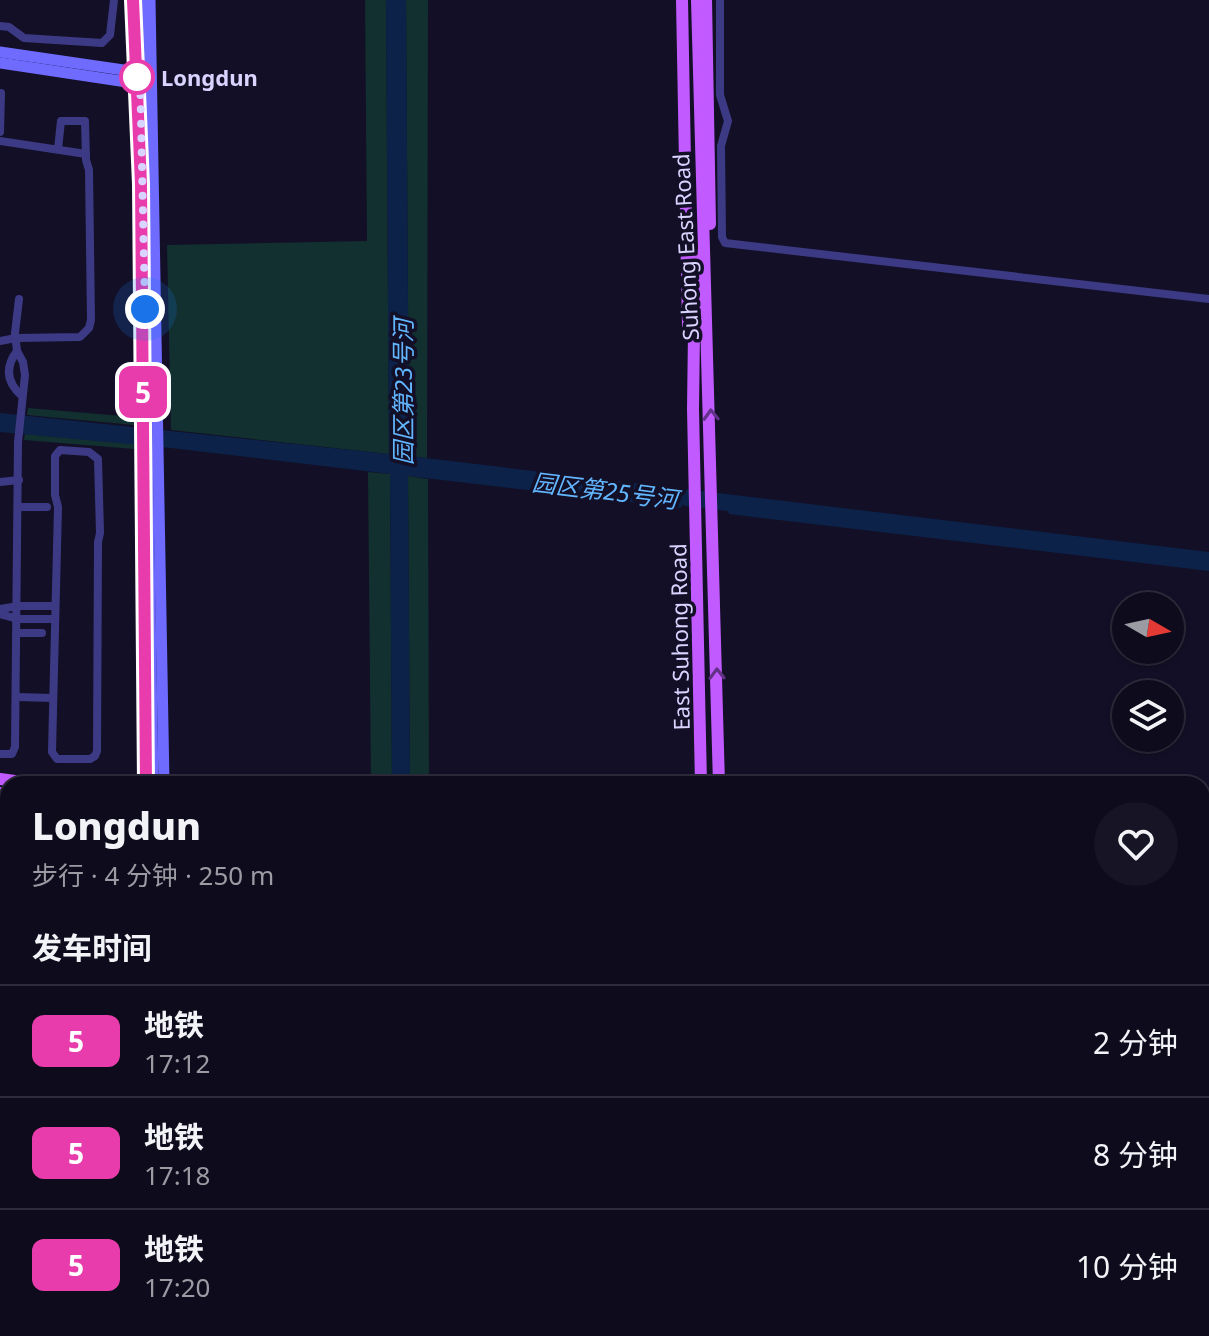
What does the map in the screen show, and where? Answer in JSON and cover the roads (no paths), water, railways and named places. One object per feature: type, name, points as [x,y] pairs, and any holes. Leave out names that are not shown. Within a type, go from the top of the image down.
[{"type":"main road","points":[[140,0],[152,427],[153,776]]},
{"type":"main road","points":[[144,77],[150,0]]},
{"type":"main road","points":[[682,0],[689,380],[693,409]]},
{"type":"main road","points":[[706,0],[712,300],[708,319]]},
{"type":"main road","name":"Suhong East Road","points":[[693,6],[696,296],[693,409],[696,490]]},
{"type":"main road","name":"Suhong East Road","points":[[693,6],[714,493]]},
{"type":"main road","points":[[0,52],[144,77]]},
{"type":"main road","points":[[0,63],[144,77]]},
{"type":"main road","points":[[152,446],[164,776]]},
{"type":"main road","name":"East Suhong Road","points":[[696,490],[701,776]]},
{"type":"main road","name":"East Suhong Road","points":[[714,493],[719,776]]},
{"type":"street","points":[[0,26],[9,27],[24,38],[102,43],[110,35],[114,0]]},
{"type":"street","points":[[720,0],[720,95],[728,121],[721,146],[722,237],[725,243],[1209,299]]},
{"type":"street","points":[[0,132],[1,93]]},
{"type":"street","points":[[0,341],[80,337],[89,328],[87,124],[81,120],[61,121],[58,149]]},
{"type":"street","points":[[0,141],[86,154]]},
{"type":"street","points":[[0,754],[8,755],[14,751],[17,697],[18,442],[25,368],[17,351],[19,299]]},
{"type":"street","points":[[17,351],[10,363],[9,374],[14,389],[22,396]]},
{"type":"street","points":[[60,450],[89,452],[98,459],[100,533],[97,751],[93,758],[62,760],[53,755],[55,606],[58,507],[55,456],[60,450]]},
{"type":"street","points":[[0,482],[19,480]]},
{"type":"street","points":[[19,507],[47,507]]},
{"type":"street","points":[[0,612],[18,606],[55,606]]},
{"type":"street","points":[[0,612],[18,619],[54,619]]},
{"type":"street","points":[[18,633],[42,633]]},
{"type":"street","points":[[17,697],[53,698]]},
{"type":"water","points":[[386,0],[406,0],[409,456],[1209,552],[1209,571],[729,514],[728,511],[682,505],[681,508],[408,476],[410,776],[392,776],[390,474],[171,448],[0,432],[0,413],[389,454]]},
{"type":"metro line","name":"5","points":[[133,0],[141,184],[146,776]]},
{"type":"place","name":"Longdun","points":[[137,77]]},
{"type":"water label","name":"园区第23号河","points":[[402,392]]},
{"type":"water label","name":"园区第25号河","points":[[605,490]]}]
